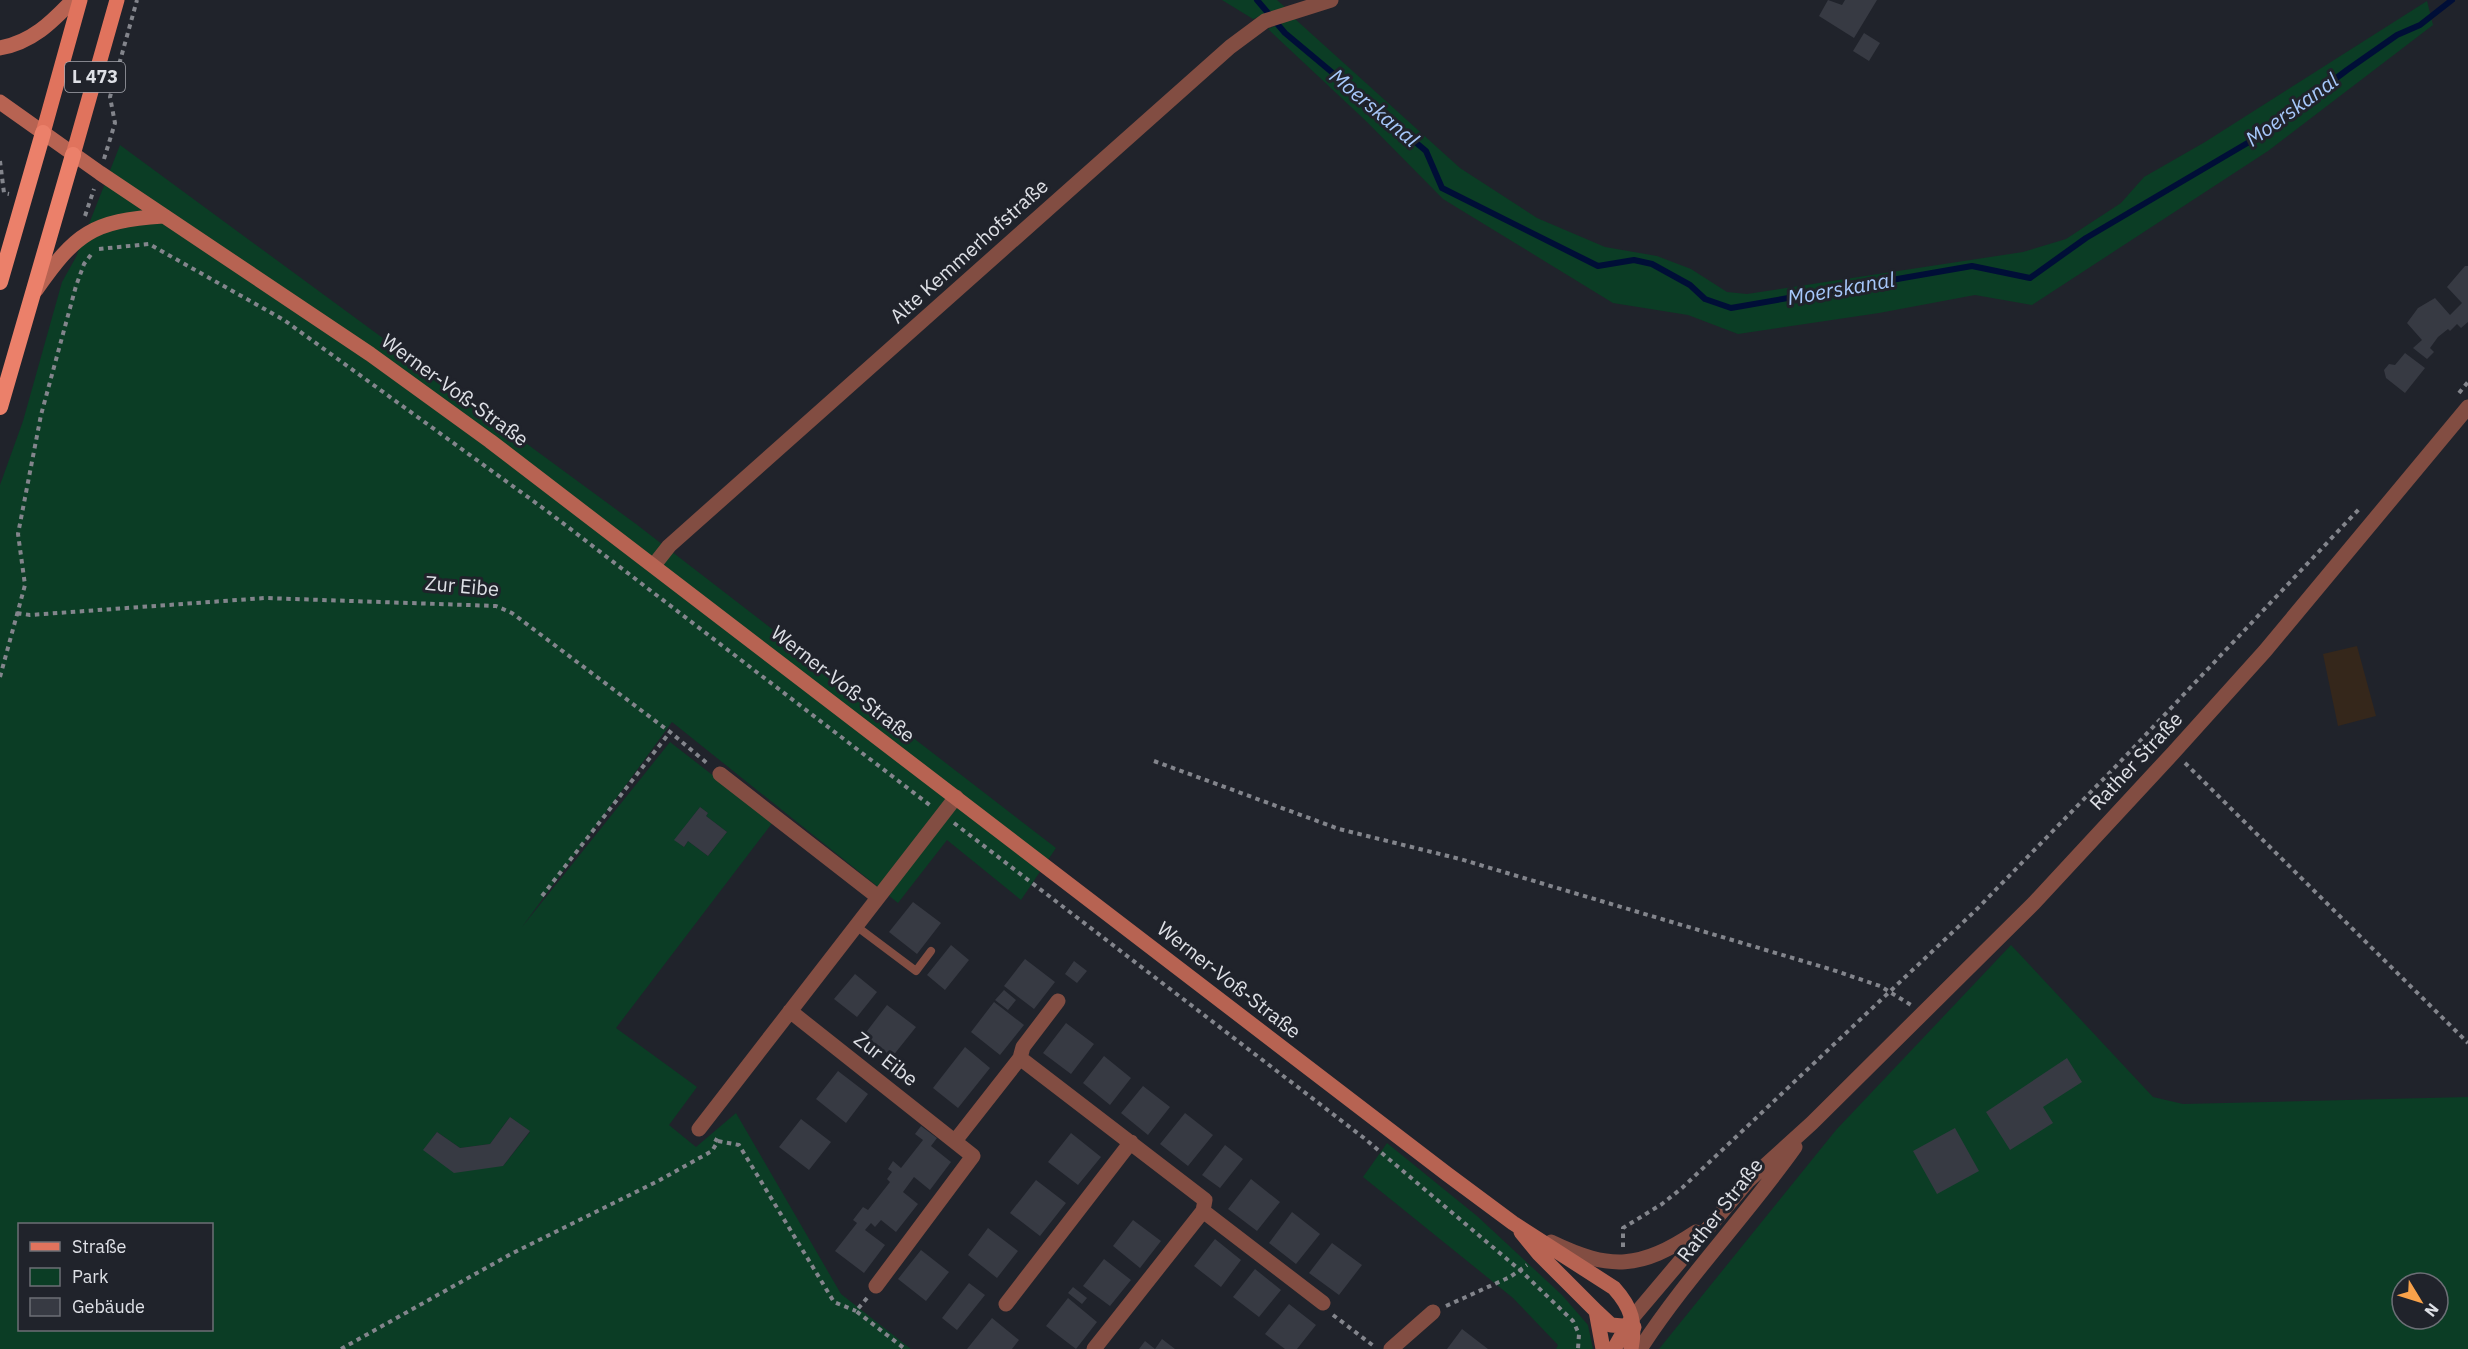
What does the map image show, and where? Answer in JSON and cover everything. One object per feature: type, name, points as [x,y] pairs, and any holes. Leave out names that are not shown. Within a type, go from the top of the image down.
[{"type":"highway","name":"L 473","points":[[0,282],[43,133]]},
{"type":"highway","name":"L 473","points":[[0,407],[73,155]]},
{"type":"main road","points":[[0,48],[23,41],[42,31],[73,0]]},
{"type":"main road","name":"L 473","points":[[43,133],[80,0]]},
{"type":"main road","name":"L 473","points":[[73,155],[117,0]]},
{"type":"main road","name":"Werner-Voß-Straße","points":[[0,102],[73,155],[370,354],[654,565],[1514,1223],[1614,1288],[1624,1299],[1631,1324]]},
{"type":"main road","name":"L 473","points":[[34,293],[63,254],[86,233],[118,221],[163,216]]},
{"type":"main road","points":[[1514,1223],[1539,1254],[1611,1325],[1631,1324],[1630,1349]]},
{"type":"main road","points":[[1596,1311],[1603,1349]]},
{"type":"main road","name":"Rather Straße","points":[[1614,1349],[1631,1324]]},
{"type":"street","name":"Alte Kemmerhofstraße","points":[[654,565],[669,546],[1230,47],[1265,21],[1331,0]]},
{"type":"street","name":"Rather Straße","points":[[1631,1324],[1711,1222],[1748,1181],[1812,1123],[1892,1041],[1924,1013],[2034,903],[2174,752],[2265,651],[2468,407]]},
{"type":"street","points":[[720,774],[878,897]]},
{"type":"street","points":[[699,1129],[956,797]]},
{"type":"street","points":[[955,1141],[1020,1058],[1023,1047],[1058,1001]]},
{"type":"street","name":"Zur Eibe","points":[[790,1011],[973,1156],[876,1286]]},
{"type":"street","points":[[1020,1058],[1205,1200],[1203,1211],[1094,1349]]},
{"type":"street","name":"Rather Straße","points":[[1640,1349],[1659,1320],[1755,1202],[1812,1123]]},
{"type":"street","points":[[1006,1304],[1131,1142]]},
{"type":"street","points":[[1203,1211],[1323,1303]]},
{"type":"street","name":"Rather Straße","points":[[1514,1223],[1596,1261],[1624,1262],[1638,1260],[1676,1245],[1711,1222]]},
{"type":"street","points":[[1391,1349],[1433,1312]]},
{"type":"street","points":[[1631,1324],[1659,1320]]},
{"type":"lane","points":[[856,926],[916,971],[931,951]]},
{"type":"path","points":[[86,233],[82,224],[114,123],[110,97],[137,0]]},
{"type":"path","points":[[0,677],[25,585],[18,534],[40,415],[84,264],[94,249],[149,244],[284,320],[437,428],[1364,1138],[1521,1271],[1573,1322],[1579,1334],[1578,1349]]},
{"type":"path","points":[[2454,399],[2468,382]]},
{"type":"path","points":[[1624,1262],[1623,1228],[1662,1204],[1682,1188],[1892,992],[2120,762],[2363,505]]},
{"type":"path","name":"Zur Eibe","points":[[17,614],[30,615],[265,598],[496,606],[512,613],[670,732],[720,774]]},
{"type":"path","points":[[542,896],[670,732]]},
{"type":"path","points":[[2174,752],[2468,1043]]},
{"type":"path","points":[[1154,761],[1339,829],[1461,859],[1833,970],[1892,992],[1924,1013]]},
{"type":"path","points":[[699,1129],[718,1141],[739,1145],[834,1302],[856,1311],[905,1349]]},
{"type":"path","points":[[341,1349],[512,1254],[658,1181],[712,1151],[718,1141]]},
{"type":"path","points":[[1433,1312],[1521,1271],[1539,1254]]},
{"type":"path","points":[[856,1311],[876,1286]]},
{"type":"path","points":[[1323,1303],[1332,1314],[1378,1349]]},
{"type":"path","points":[[1573,1322],[1596,1311]]},
{"type":"shaded area","points":[[2357,646],[2376,716],[2338,726],[2323,654]]},
{"type":"green space","points":[[1222,0],[1277,0],[1285,7],[1253,19]]},
{"type":"green space","points":[[2427,1],[2433,25],[2268,151],[2032,305],[1975,295],[1879,313],[1738,334],[1688,315],[1613,303],[1443,199],[1367,122],[1268,29],[1294,18],[1460,168],[1537,218],[1605,247],[1657,256],[1691,269],[1727,292],[1747,294],[2023,252],[2066,239],[2121,203],[2144,177],[2205,142]]},
{"type":"green space","points":[[120,145],[636,524],[1056,848],[1021,900],[947,840],[898,903],[672,722],[522,927],[670,742],[773,822],[616,1028],[697,1087],[669,1125],[696,1147],[736,1113],[841,1294],[911,1349],[0,1349],[0,485],[23,421],[62,282],[76,257]],"holes":[[[700,807],[708,813],[706,816],[727,832],[708,856],[688,841],[684,847],[675,840]],[[510,1117],[530,1132],[503,1166],[424,1150],[437,1132],[460,1148],[490,1144]]]},
{"type":"green space","points":[[2011,945],[2153,1097],[2183,1104],[2468,1097],[2468,1349],[1659,1349],[1836,1130]]},
{"type":"green space","points":[[1387,1143],[1477,1216],[1562,1295],[1588,1325],[1593,1349],[1556,1349],[1558,1345],[1513,1298],[1363,1177]]},
{"type":"building","points":[[1828,0],[1842,5],[1845,0],[1877,0],[1854,38],[1819,16]]},
{"type":"building","points":[[1864,33],[1880,43],[1869,61],[1853,51]]},
{"type":"building","points":[[2465,266],[2468,266],[2468,322],[2461,328],[2457,324],[2450,331],[2448,329],[2438,337],[2430,348],[2434,352],[2427,359],[2413,348],[2422,340],[2407,323],[2418,308],[2435,298],[2450,315],[2462,303],[2447,287]]},
{"type":"building","points":[[2405,353],[2425,368],[2405,393],[2386,378],[2384,370],[2389,364],[2395,365]]},
{"type":"building","points":[[700,807],[708,813],[706,816],[727,832],[708,856],[688,841],[684,847],[674,840]]},
{"type":"building","points":[[913,902],[941,923],[917,954],[889,932]]},
{"type":"building","points":[[951,945],[969,960],[945,990],[927,975]]},
{"type":"building","points":[[1025,959],[1055,982],[1034,1009],[1004,986]]},
{"type":"building","points":[[1074,961],[1087,971],[1077,983],[1065,974]]},
{"type":"building","points":[[855,974],[877,992],[857,1017],[834,999]]},
{"type":"building","points":[[1004,990],[1016,1000],[1008,1010],[995,1000]]},
{"type":"building","points":[[994,1002],[1024,1025],[1000,1055],[971,1032]]},
{"type":"building","points":[[887,1005],[916,1027],[892,1057],[864,1035]]},
{"type":"building","points":[[1066,1023],[1094,1044],[1071,1074],[1043,1053]]},
{"type":"building","points":[[965,1047],[990,1068],[958,1108],[933,1088]]},
{"type":"building","points":[[1104,1056],[1131,1078],[1110,1105],[1083,1083]]},
{"type":"building","points":[[2067,1058],[2082,1082],[2043,1107],[2053,1123],[2010,1150],[1986,1112]]},
{"type":"building","points":[[838,1071],[868,1094],[846,1123],[816,1099]]},
{"type":"building","points":[[1143,1086],[1170,1107],[1148,1135],[1121,1113]]},
{"type":"building","points":[[1185,1113],[1213,1135],[1188,1166],[1160,1144]]},
{"type":"building","points":[[510,1117],[530,1131],[503,1166],[454,1173],[423,1150],[437,1132],[460,1148],[490,1144]]},
{"type":"building","points":[[801,1119],[831,1142],[809,1170],[779,1147]]},
{"type":"building","points":[[921,1126],[937,1138],[931,1146],[951,1162],[930,1190],[914,1177],[903,1192],[918,1204],[896,1232],[881,1220],[875,1227],[871,1223],[865,1230],[885,1245],[864,1273],[835,1251],[857,1223],[853,1220],[863,1207],[868,1210],[890,1182],[887,1179],[892,1172],[888,1169],[893,1161],[901,1168],[923,1140],[915,1134]]},
{"type":"building","points":[[1955,1128],[1979,1171],[1937,1194],[1913,1151]]},
{"type":"building","points":[[1071,1133],[1101,1157],[1078,1185],[1048,1162]]},
{"type":"building","points":[[1225,1145],[1243,1159],[1220,1188],[1202,1175]]},
{"type":"building","points":[[1251,1179],[1280,1202],[1257,1231],[1228,1209]]},
{"type":"building","points":[[1036,1180],[1066,1203],[1040,1236],[1010,1213]]},
{"type":"building","points":[[1292,1212],[1320,1234],[1296,1264],[1269,1243]]},
{"type":"building","points":[[1133,1220],[1161,1241],[1140,1268],[1113,1246]]},
{"type":"building","points":[[988,1228],[1018,1251],[997,1278],[968,1255]]},
{"type":"building","points":[[1215,1239],[1241,1260],[1221,1287],[1194,1266]]},
{"type":"building","points":[[1332,1243],[1362,1265],[1339,1295],[1309,1273]]},
{"type":"building","points":[[921,1250],[949,1272],[926,1301],[898,1279]]},
{"type":"building","points":[[1104,1259],[1131,1280],[1110,1306],[1083,1286]]},
{"type":"building","points":[[1255,1269],[1281,1290],[1259,1317],[1233,1297]]},
{"type":"building","points":[[969,1283],[985,1295],[957,1330],[942,1318]]},
{"type":"building","points":[[1073,1287],[1087,1298],[1082,1304],[1068,1293]]},
{"type":"building","points":[[1068,1298],[1097,1322],[1076,1349],[1046,1326]]},
{"type":"building","points":[[1289,1304],[1316,1325],[1297,1349],[1285,1349],[1265,1334]]},
{"type":"building","points":[[992,1318],[1019,1340],[1012,1349],[967,1349]]},
{"type":"building","points":[[1462,1329],[1488,1349],[1447,1349]]},
{"type":"building","points":[[1162,1339],[1175,1349],[1155,1349]]},
{"type":"building","points":[[1145,1341],[1155,1349],[1139,1349]]},
{"type":"waterway","name":"Moerskanal","points":[[1257,0],[1285,33],[1426,151],[1442,188],[1598,266],[1634,260],[1652,264],[1690,285],[1705,299],[1731,308],[1972,266],[2030,278],[2086,238],[2261,135],[2347,70],[2397,35],[2420,25],[2452,0]]}]
